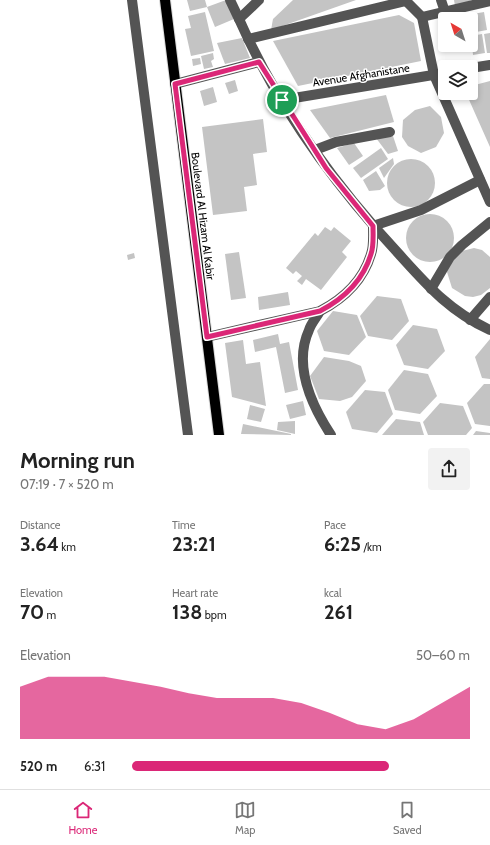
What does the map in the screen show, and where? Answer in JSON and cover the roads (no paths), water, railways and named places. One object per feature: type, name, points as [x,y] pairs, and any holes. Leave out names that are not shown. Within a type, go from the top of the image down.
[{"type":"main road","name":"Boulevard Al Hizam Al Kabir","points":[[165,0],[219,435]]},
{"type":"street","points":[[132,0],[188,435]]},
{"type":"street","points":[[230,0],[259,62],[326,168],[373,226],[431,289],[457,312],[490,330]]},
{"type":"street","points":[[239,19],[259,0]]},
{"type":"street","points":[[441,0],[445,12],[490,0]]},
{"type":"street","points":[[248,39],[406,1],[422,17],[434,75],[489,198]]},
{"type":"street","points":[[422,17],[438,14]]},
{"type":"street","points":[[175,84],[259,62]]},
{"type":"street","points":[[478,67],[490,65]]},
{"type":"street","name":"Avenue Afghanistane","points":[[282,100],[438,74]]},
{"type":"street","points":[[315,150],[336,142],[390,132]]},
{"type":"street","points":[[373,226],[421,210],[480,180]]},
{"type":"street","points":[[431,289],[450,257],[490,222]]},
{"type":"street","points":[[207,337],[320,311],[335,303],[351,290],[366,269],[372,253],[373,226]]},
{"type":"street","points":[[470,320],[490,297]]},
{"type":"street","points":[[320,311],[308,330],[304,349],[304,370],[310,397],[331,435]]}]
